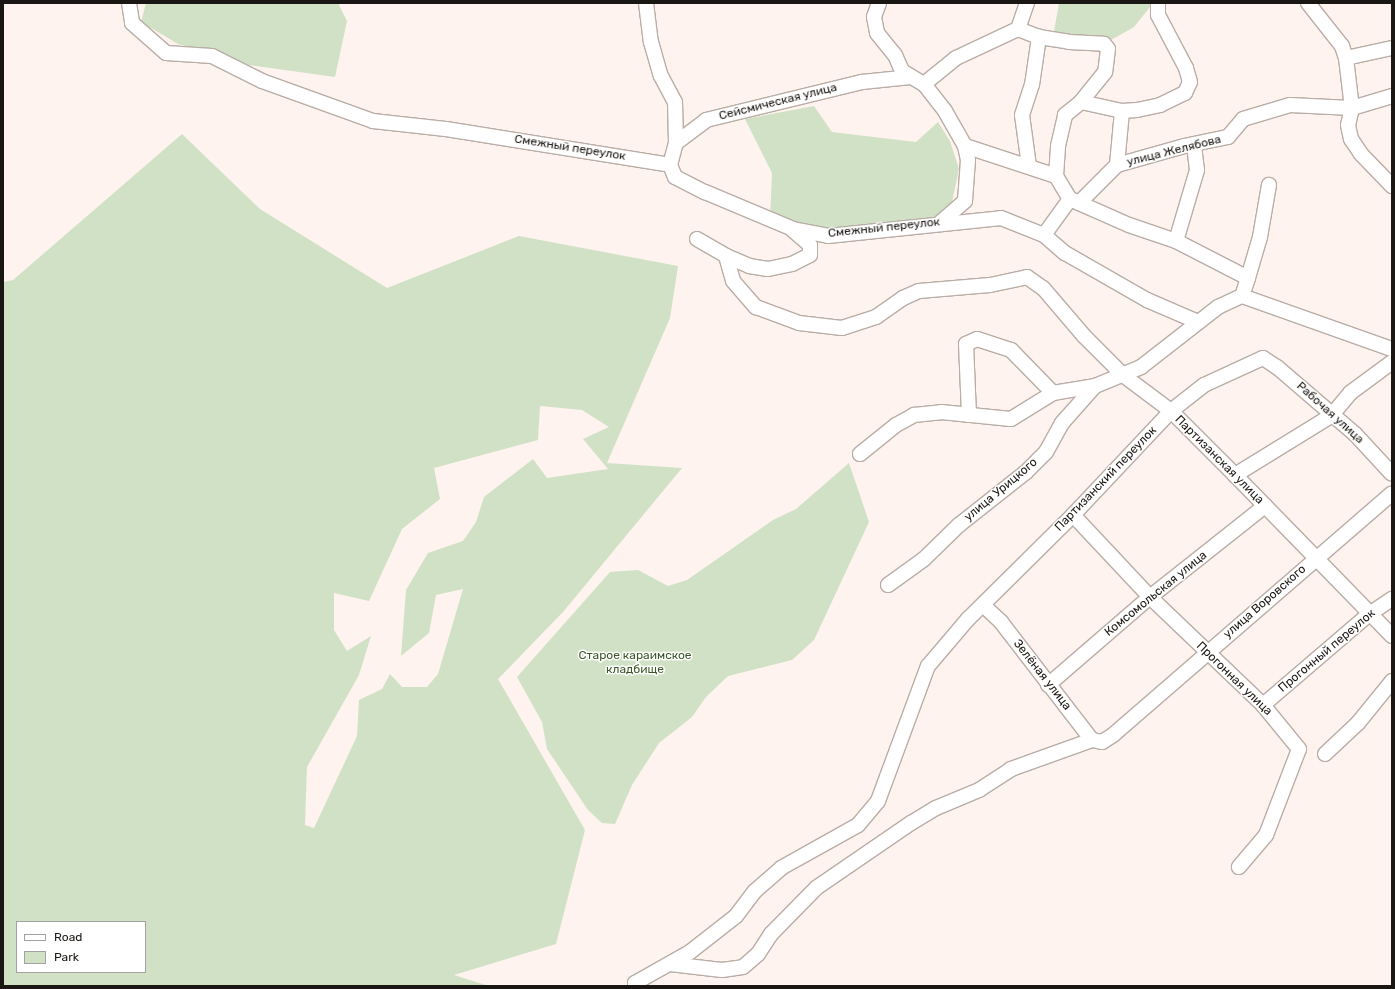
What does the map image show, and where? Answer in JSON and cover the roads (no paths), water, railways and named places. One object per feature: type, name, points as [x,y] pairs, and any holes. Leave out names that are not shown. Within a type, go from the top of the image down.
[{"type":"street","name":"Смежный переулок","points":[[129,3],[132,23],[166,53],[212,56],[262,81],[373,121],[446,129],[670,165],[675,177],[793,229],[828,236],[941,222],[1001,218],[1044,235],[1065,253],[1146,300],[1198,322]]},
{"type":"street","points":[[646,3],[655,55],[661,76],[676,102],[676,143],[670,165]]},
{"type":"street","points":[[879,3],[874,17],[877,33],[894,54],[902,71],[924,84],[946,111],[965,146],[968,160],[965,201],[941,222]]},
{"type":"street","points":[[924,84],[956,58],[1018,29],[1027,3]]},
{"type":"street","points":[[1081,102],[1122,111],[1160,105],[1185,93],[1190,82],[1186,68],[1158,15],[1158,3]]},
{"type":"street","points":[[1308,3],[1342,46],[1346,58],[1352,108],[1348,126],[1351,139],[1361,154],[1392,186]]},
{"type":"street","points":[[1018,29],[1039,37],[1069,42],[1104,44],[1108,49],[1105,72],[1081,102],[1065,115],[1058,146],[1056,176]]},
{"type":"street","points":[[1029,166],[1022,115],[1032,85],[1039,37]]},
{"type":"street","points":[[1346,58],[1392,48]]},
{"type":"street","name":"Сейсмическая улица","points":[[676,143],[706,120],[862,82],[911,77]]},
{"type":"street","name":"улица Желябова","points":[[1074,201],[1117,165],[1194,144],[1228,137],[1243,119],[1290,105],[1352,108],[1392,96]]},
{"type":"street","points":[[1117,165],[1122,111]]},
{"type":"street","points":[[1176,241],[1197,170],[1194,144]]},
{"type":"street","points":[[965,146],[1056,176],[1074,201],[1129,225],[1176,241],[1248,278]]},
{"type":"street","points":[[1269,184],[1260,237],[1242,296],[1392,350]]},
{"type":"street","points":[[1044,235],[1074,201]]},
{"type":"street","points":[[698,239],[726,256],[749,266],[768,269],[792,264],[810,256],[810,245],[793,229]]},
{"type":"street","name":"Партизанская улица","points":[[726,256],[733,281],[756,307],[799,323],[842,328],[876,317],[903,298],[918,291],[990,285],[1027,277],[1043,288],[1084,336],[1123,375],[1170,411],[1236,475],[1368,615],[1392,636]]},
{"type":"street","name":"улица Урицкого","points":[[888,585],[924,559],[959,525],[1026,472],[1046,452],[1062,423],[1095,386],[1123,375],[1154,358],[1218,307],[1242,296]]},
{"type":"street","points":[[969,415],[966,344],[977,339],[1011,350],[1053,393]]},
{"type":"street","name":"Партизанский переулок","points":[[635,986],[635,983],[670,964],[736,916],[755,891],[781,868],[858,825],[878,801],[928,666],[983,605],[1073,515],[1170,411],[1204,385],[1263,358]]},
{"type":"street","name":"Рабочая улица","points":[[1263,358],[1277,367],[1331,416],[1355,434],[1392,474]]},
{"type":"street","points":[[1236,475],[1331,416],[1350,393],[1392,362]]},
{"type":"street","points":[[860,454],[896,425],[914,414],[941,412],[1011,419],[1053,393],[1095,386]]},
{"type":"street","name":"улица Воровского","points":[[670,964],[722,970],[743,967],[758,954],[771,934],[816,888],[911,823],[936,808],[978,790],[1012,769],[1113,735],[1315,558],[1392,494]]},
{"type":"street","name":"Комсомольская улица","points":[[1048,685],[1150,597],[1265,506]]},
{"type":"street","name":"Прогонная улица","points":[[1073,515],[1150,597],[1263,705],[1299,749],[1266,835],[1239,867]]},
{"type":"street","name":"Прогонный переулок","points":[[1263,705],[1368,615],[1392,598]]},
{"type":"street","name":"Зелёная улица","points":[[983,605],[1001,622],[1048,685],[1097,741]]},
{"type":"street","points":[[1325,754],[1358,723],[1392,681]]},
{"type":"park label","name":"Старое караимское кладбище","points":[[635,663]]}]
